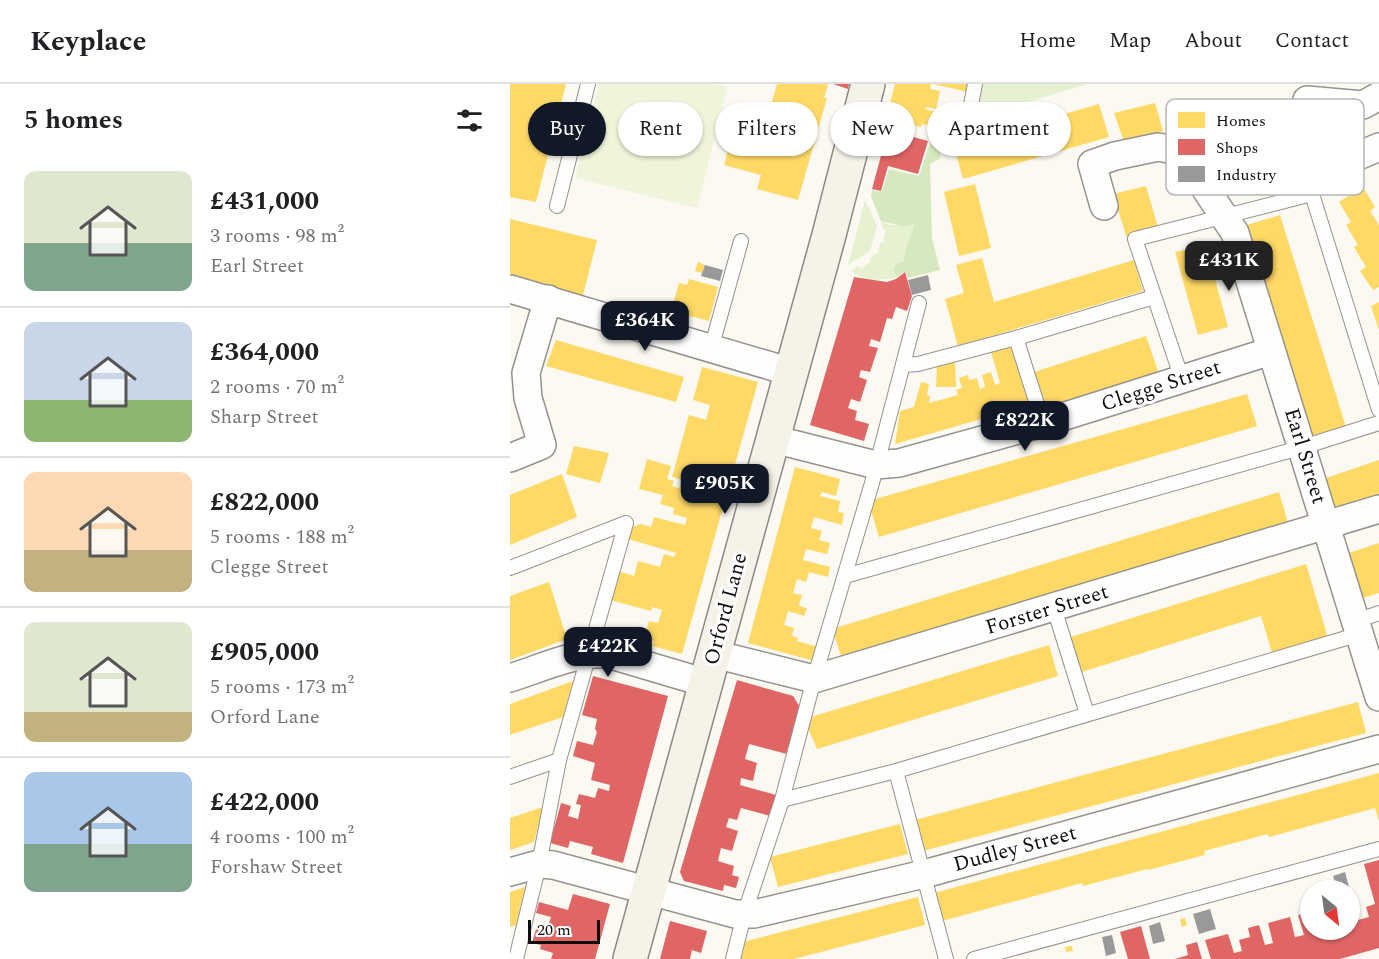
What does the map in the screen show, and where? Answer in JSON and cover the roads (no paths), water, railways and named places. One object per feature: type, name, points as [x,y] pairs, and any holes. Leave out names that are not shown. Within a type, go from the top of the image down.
[{"type":"street","name":"Orford Lane","points":[[630,959],[868,84]]},
{"type":"street","points":[[1364,154],[1379,148],[1371,101]]},
{"type":"street","name":"Earl Street","points":[[1104,206],[1092,164],[1158,147],[1166,148]]},
{"type":"street","name":"Earl Street","points":[[1209,195],[1235,233],[1326,524],[1365,623],[1379,697]]},
{"type":"street","points":[[510,289],[791,372]]},
{"type":"street","points":[[510,458],[542,445],[518,373],[548,299]]},
{"type":"street","name":"Clegge Street","points":[[773,439],[876,465],[899,463],[1043,423],[1271,351]]},
{"type":"street","name":"Forster Street","points":[[814,679],[1379,509]]},
{"type":"street","points":[[510,678],[591,653],[814,679]]},
{"type":"street","name":"Dudley Street","points":[[539,864],[553,865],[744,915],[924,874],[1379,749]]},
{"type":"street","points":[[510,872],[539,864]]},
{"type":"lane","points":[[557,206],[588,84]]},
{"type":"lane","points":[[972,102],[975,84]]},
{"type":"lane","points":[[1182,379],[1135,239],[1225,217],[1290,195]]},
{"type":"lane","points":[[1316,195],[1379,410]]},
{"type":"lane","points":[[711,349],[741,241]]},
{"type":"lane","points":[[903,365],[918,364],[1016,338],[1154,297]]},
{"type":"lane","points":[[733,959],[744,915],[782,800],[919,303]]},
{"type":"lane","points":[[1016,338],[1043,423]]},
{"type":"lane","points":[[845,576],[1303,447],[1379,423]]},
{"type":"lane","points":[[510,568],[626,523],[559,760],[539,864],[516,959]]},
{"type":"lane","points":[[1054,608],[1087,714]]},
{"type":"lane","points":[[782,800],[896,771],[1087,714],[1365,623]]},
{"type":"lane","points":[[510,777],[559,760]]},
{"type":"lane","points":[[896,771],[946,959]]},
{"type":"lane","points":[[974,959],[1379,849]]}]
